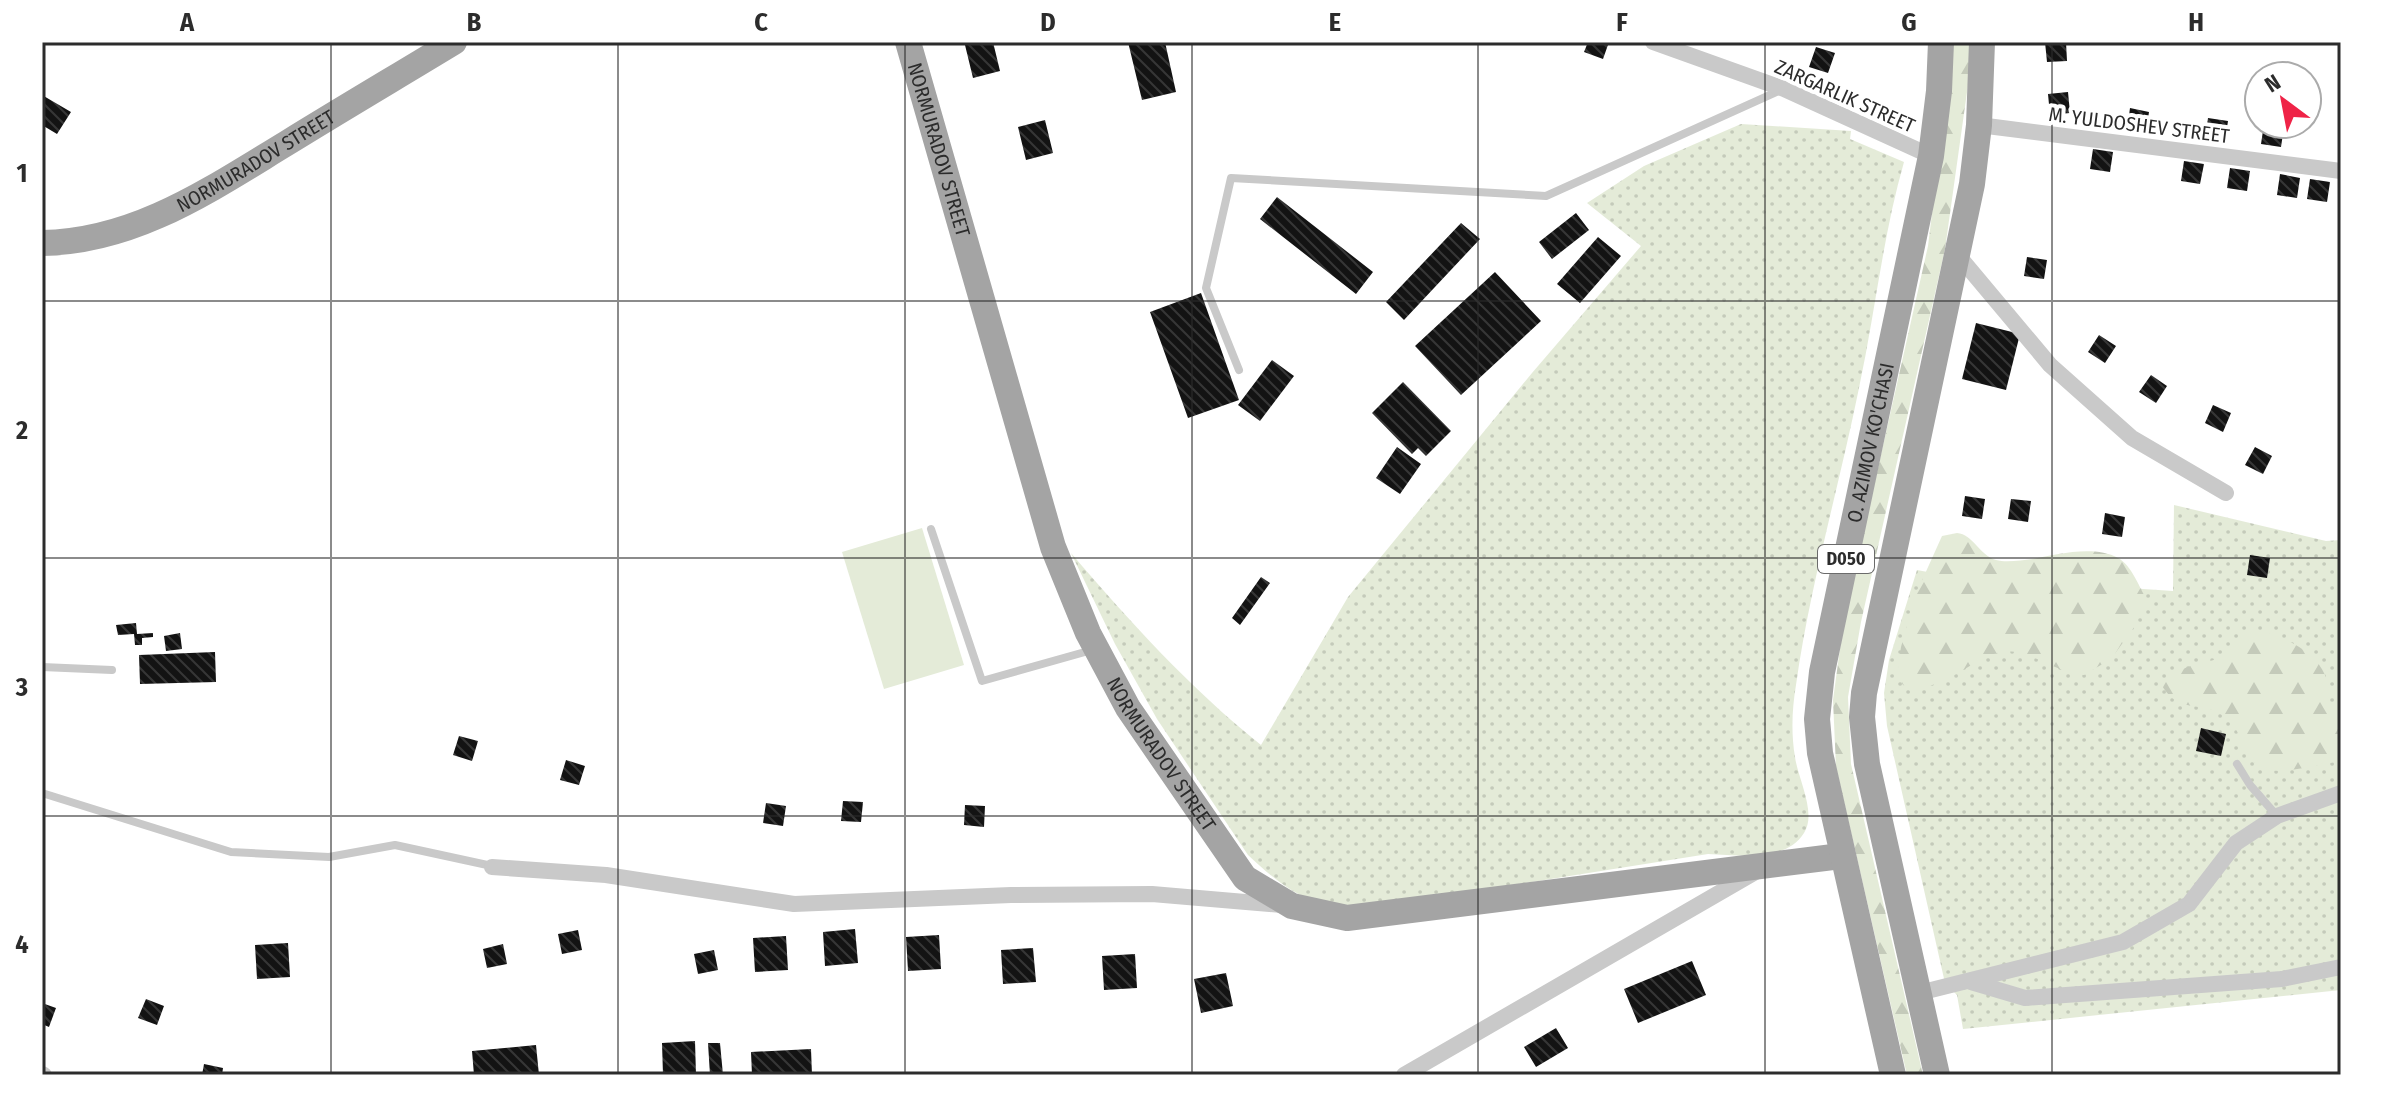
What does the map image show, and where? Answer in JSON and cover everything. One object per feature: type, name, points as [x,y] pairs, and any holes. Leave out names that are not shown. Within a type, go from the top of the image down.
[{"type":"main road","name":"NORMURADOV STREET","points":[[42,243],[118,231],[179,208],[454,42]]},
{"type":"main road","name":"NORMURADOV STREET","points":[[908,42],[1053,547],[1096,648],[1128,708],[1245,878],[1292,906],[1347,918],[1841,856]]},
{"type":"main road","name":"O. AZIMOV KO'CHASI","points":[[1893,1075],[1841,856],[1820,753],[1817,719],[1822,672],[1931,156],[1941,42]]},
{"type":"main road","name":"D050","points":[[1937,1075],[1867,764],[1862,717],[1864,693],[1972,184],[1979,125],[1982,42]]},
{"type":"street","name":"ZARGARLIK STREET","points":[[1653,42],[1784,89],[1931,156]]},
{"type":"street","name":"M. YULDOSHEV STREET","points":[[1979,125],[2341,171]]},
{"type":"street","points":[[1957,254],[2050,365],[2120,428],[2226,493]]},
{"type":"street","points":[[1919,993],[2123,942],[2189,904],[2236,843],[2277,816],[2341,793]]},
{"type":"street","points":[[1404,1075],[1769,864]]},
{"type":"street","points":[[492,867],[606,875],[794,904],[1011,895],[1152,894],[1292,906]]},
{"type":"street","points":[[1969,982],[2025,998],[2282,979],[2341,967]]},
{"type":"lane","points":[[1239,370],[1206,288],[1231,178],[1546,196],[1784,89]]},
{"type":"lane","points":[[931,529],[982,681],[1096,648]]},
{"type":"lane","points":[[42,667],[112,670]]},
{"type":"lane","points":[[2237,764],[2250,785],[2277,816]]},
{"type":"lane","points":[[42,793],[231,852],[329,857],[395,845],[492,867]]},
{"type":"green space","points":[[1953,42],[1970,42],[1968,85],[1945,249],[1861,622],[1848,697],[1851,764],[1923,1075],[1907,1075],[1836,767],[1833,700],[1844,619],[1928,246]]},
{"type":"green space","points":[[1741,124],[1851,131],[1850,139],[1904,162],[1890,218],[1859,388],[1809,610],[1795,694],[1792,721],[1794,748],[1808,806],[1804,833],[1796,843],[1773,853],[1747,856],[1708,854],[1361,909],[1322,903],[1298,894],[1271,876],[1248,855],[1157,719],[1115,644],[1071,553],[1162,654],[1261,745],[1348,597],[1641,246],[1587,203],[1644,166]]},
{"type":"green space","points":[[2174,505],[2326,541],[2341,540],[2341,990],[1963,1029],[1957,995],[1945,983],[1887,726],[1884,693],[1889,660],[1917,570],[1949,576],[2173,591]]},
{"type":"green space","points":[[922,528],[964,665],[884,689],[842,552]]},
{"type":"green space","points":[[1963,534],[1985,554],[2000,561],[2087,551],[2118,558],[2131,571],[2146,598],[2135,626],[2111,659],[2084,675],[2011,651],[1990,656],[1927,687],[1903,685],[1897,675],[1915,596],[1942,536]]},
{"type":"green space","points":[[2257,631],[2296,645],[2320,666],[2325,675],[2326,700],[2341,711],[2341,761],[2289,770],[2262,768],[2251,758],[2227,718],[2217,712],[2174,700],[2160,682],[2183,669],[2221,657],[2238,639]]},
{"type":"building","points":[[993,42],[1000,71],[973,78],[965,45]]},
{"type":"building","points":[[1128,42],[1165,42],[1176,92],[1142,100]]},
{"type":"building","points":[[1588,42],[1609,42],[1603,59],[1584,52]]},
{"type":"building","points":[[2045,42],[2066,42],[2067,61],[2047,62]]},
{"type":"building","points":[[1816,47],[1835,53],[1828,73],[1809,67]]},
{"type":"building","points":[[2068,92],[2070,113],[2050,115],[2048,94]]},
{"type":"building","points":[[42,95],[71,112],[57,134],[42,125]]},
{"type":"building","points":[[2130,108],[2149,112],[2146,132],[2127,129]]},
{"type":"building","points":[[2208,118],[2228,121],[2225,141],[2205,138]]},
{"type":"building","points":[[1045,120],[1053,153],[1026,160],[1018,127]]},
{"type":"building","points":[[2262,140],[2282,140],[2281,147],[2261,144]]},
{"type":"building","points":[[2093,149],[2113,152],[2110,172],[2090,169]]},
{"type":"building","points":[[2184,161],[2204,164],[2200,184],[2181,181]]},
{"type":"building","points":[[2230,168],[2250,171],[2247,191],[2227,188]]},
{"type":"building","points":[[2280,174],[2300,178],[2297,198],[2277,195]]},
{"type":"building","points":[[2310,179],[2330,182],[2327,202],[2307,199]]},
{"type":"building","points":[[1277,197],[1373,272],[1356,294],[1260,219]]},
{"type":"building","points":[[1576,213],[1589,230],[1552,259],[1539,242]]},
{"type":"building","points":[[1461,223],[1480,239],[1404,320],[1386,302]]},
{"type":"building","points":[[1598,237],[1621,256],[1580,303],[1557,284]]},
{"type":"building","points":[[2027,257],[2047,260],[2044,279],[2024,276]]},
{"type":"building","points":[[1495,272],[1541,321],[1461,395],[1415,346]]},
{"type":"building","points":[[1201,293],[1239,400],[1188,418],[1150,312]]},
{"type":"building","points":[[1976,323],[2020,334],[2006,390],[1962,379]]},
{"type":"building","points":[[2099,335],[2116,346],[2105,363],[2088,352]]},
{"type":"building","points":[[1272,360],[1294,376],[1260,421],[1238,405]]},
{"type":"building","points":[[2151,375],[2167,386],[2156,403],[2139,392]]},
{"type":"building","points":[[1403,382],[1451,431],[1426,456],[1418,448],[1412,454],[1372,413]]},
{"type":"building","points":[[2213,405],[2231,413],[2223,432],[2205,423]]},
{"type":"building","points":[[1397,447],[1421,464],[1400,494],[1376,478]]},
{"type":"building","points":[[2255,447],[2272,456],[2263,474],[2245,465]]},
{"type":"building","points":[[1965,496],[1985,499],[1982,519],[1962,516]]},
{"type":"building","points":[[2011,499],[2031,501],[2028,522],[2008,519]]},
{"type":"building","points":[[2105,513],[2125,517],[2122,537],[2102,534]]},
{"type":"building","points":[[2250,555],[2270,558],[2267,578],[2247,575]]},
{"type":"building","points":[[1261,577],[1270,583],[1240,625],[1232,618]]},
{"type":"building","points":[[136,623],[137,634],[153,633],[153,637],[142,638],[142,645],[135,645],[134,634],[118,635],[116,625]]},
{"type":"building","points":[[180,633],[182,649],[166,651],[164,636]]},
{"type":"building","points":[[215,652],[216,682],[140,684],[139,655]]},
{"type":"building","points":[[2201,728],[2226,734],[2221,756],[2196,751]]},
{"type":"building","points":[[459,736],[478,741],[472,761],[453,755]]},
{"type":"building","points":[[566,760],[585,766],[579,785],[560,780]]},
{"type":"building","points":[[843,801],[863,802],[861,822],[841,821]]},
{"type":"building","points":[[766,803],[786,806],[783,826],[763,823]]},
{"type":"building","points":[[965,805],[985,806],[984,827],[964,825]]},
{"type":"building","points":[[855,929],[858,963],[825,966],[823,932]]},
{"type":"building","points":[[578,930],[582,950],[562,954],[558,934]]},
{"type":"building","points":[[939,935],[941,969],[908,971],[906,937]]},
{"type":"building","points":[[786,936],[788,970],[755,972],[753,938]]},
{"type":"building","points":[[288,943],[290,977],[257,979],[255,945]]},
{"type":"building","points":[[503,944],[507,964],[487,968],[483,949]]},
{"type":"building","points":[[1033,948],[1036,982],[1003,984],[1001,950]]},
{"type":"building","points":[[714,950],[718,970],[698,974],[694,954]]},
{"type":"building","points":[[1135,954],[1137,988],[1104,990],[1102,956]]},
{"type":"building","points":[[1692,961],[1706,995],[1638,1023],[1624,989]]},
{"type":"building","points":[[1226,973],[1233,1006],[1201,1013],[1194,979]]},
{"type":"building","points":[[146,999],[164,1006],[157,1025],[138,1018]]},
{"type":"building","points":[[42,1003],[56,1008],[49,1027],[42,1024]]},
{"type":"building","points":[[1556,1028],[1568,1048],[1536,1067],[1524,1047]]},
{"type":"building","points":[[695,1041],[696,1075],[663,1075],[662,1043]]},
{"type":"building","points":[[708,1043],[720,1043],[723,1075],[710,1075]]},
{"type":"building","points":[[536,1045],[539,1075],[474,1075],[472,1051]]},
{"type":"building","points":[[811,1049],[812,1075],[752,1075],[751,1052]]},
{"type":"building","points":[[204,1064],[223,1068],[222,1075],[202,1075]]}]
